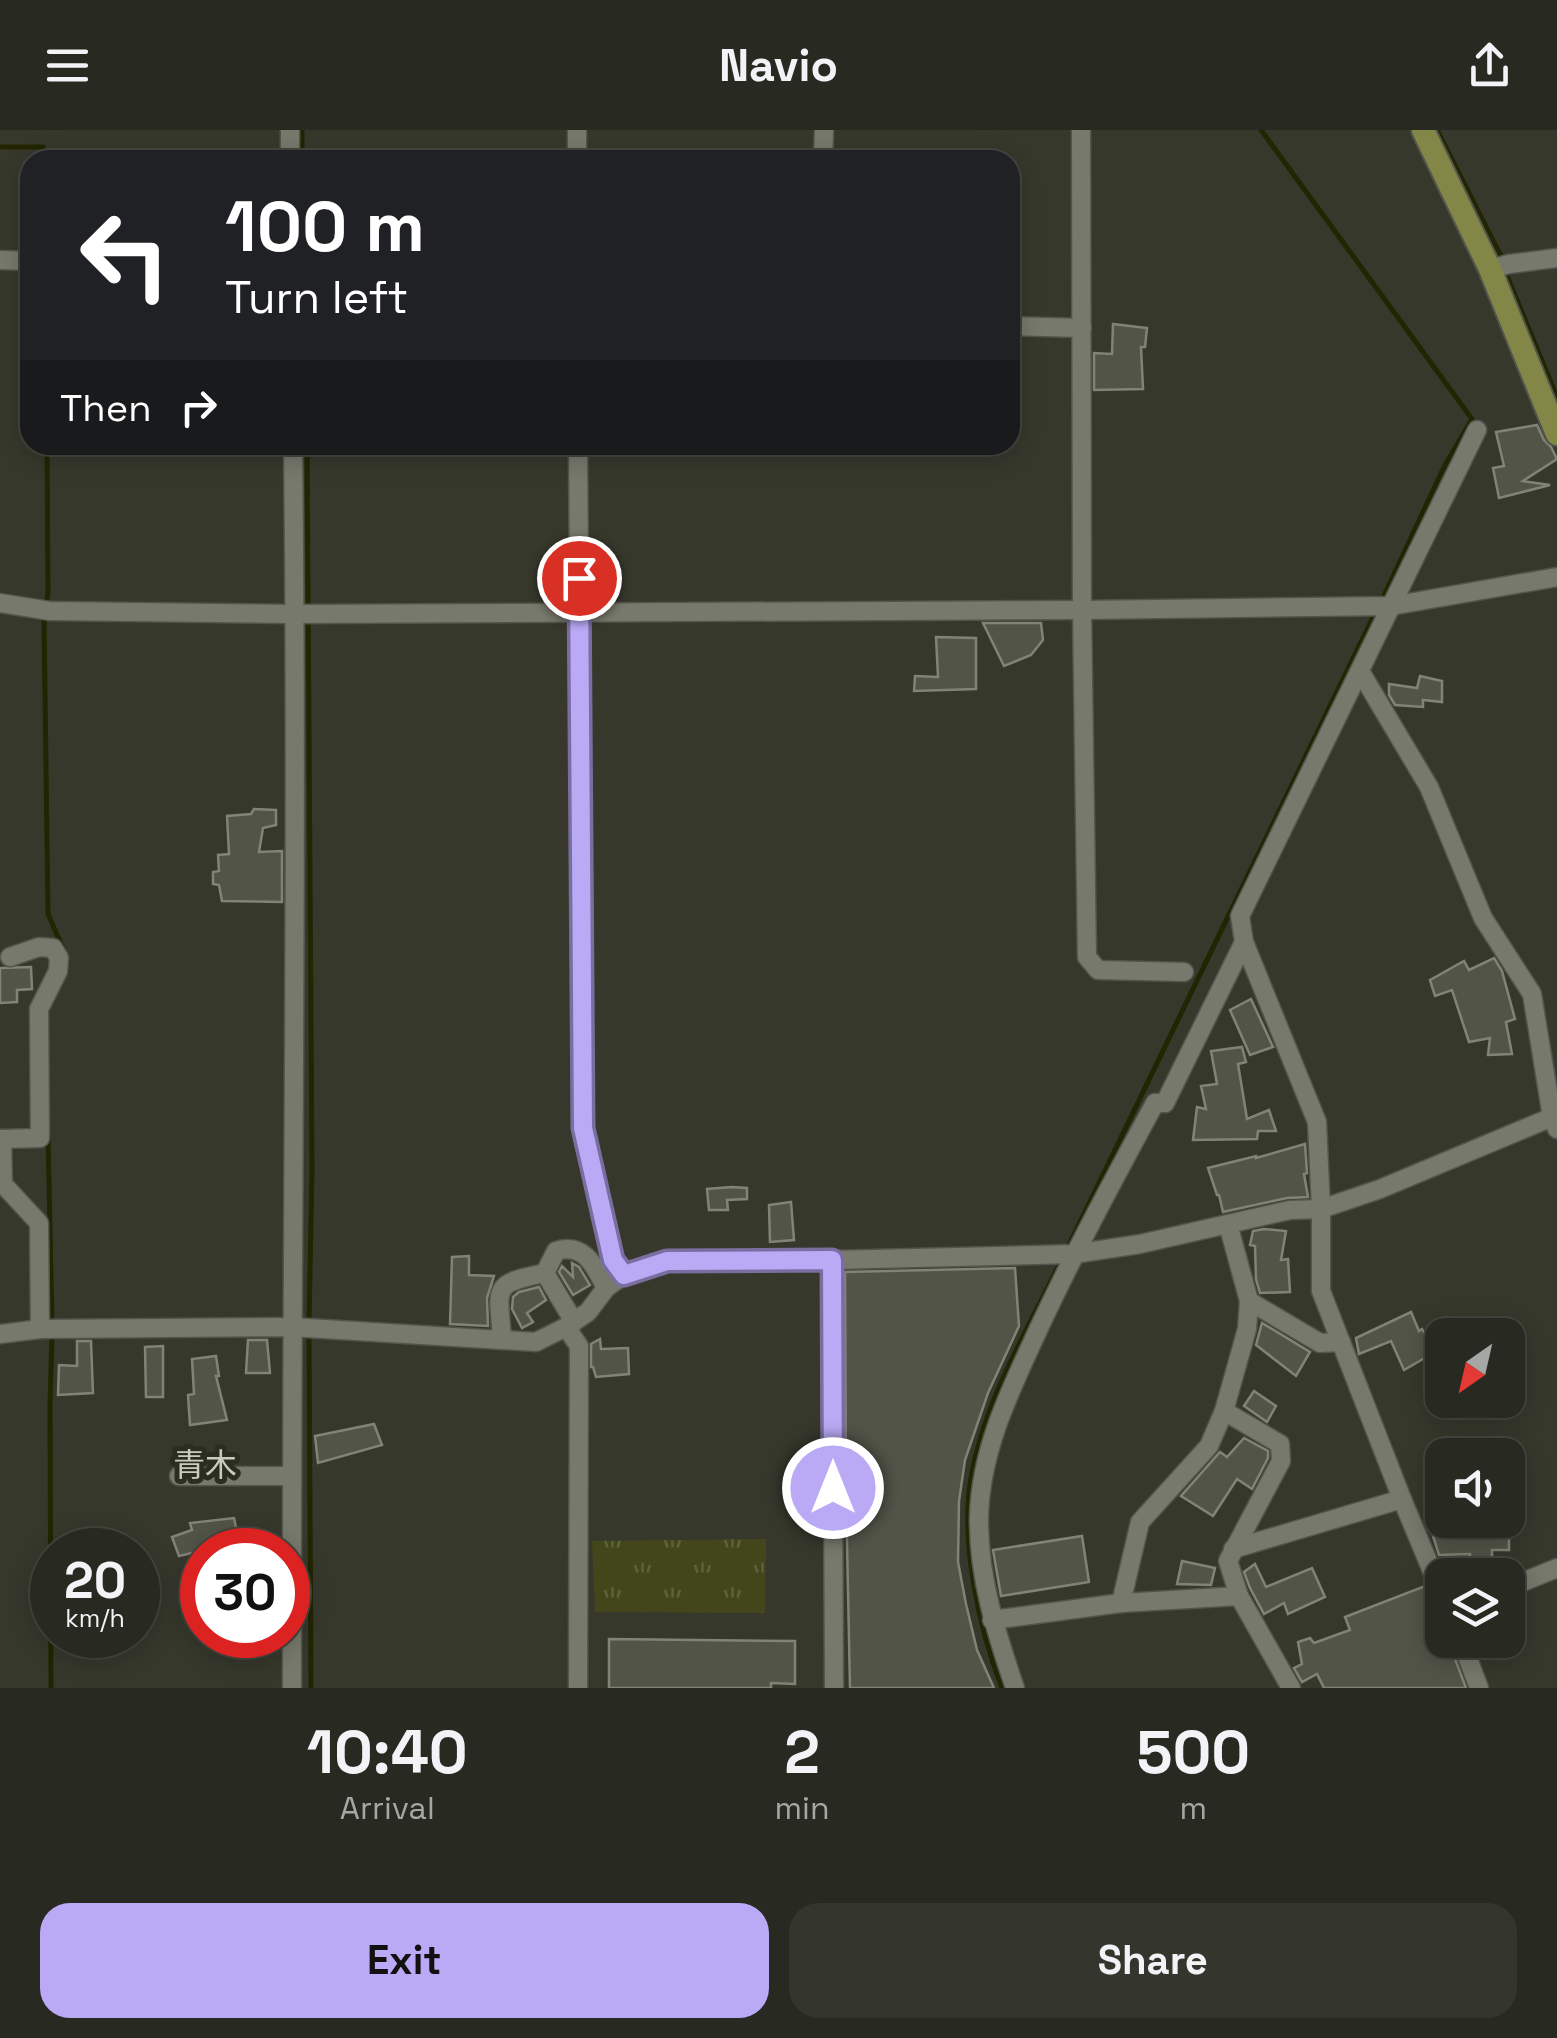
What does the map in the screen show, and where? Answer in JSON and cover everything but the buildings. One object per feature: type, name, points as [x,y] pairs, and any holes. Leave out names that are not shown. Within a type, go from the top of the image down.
[{"type":"main road","points":[[1422,130],[1490,269],[1557,434]]},
{"type":"street","points":[[1081,130],[1087,957],[1098,970],[1184,972]]},
{"type":"street","points":[[1490,269],[1557,258]]},
{"type":"street","points":[[1020,326],[1082,328]]},
{"type":"street","points":[[1427,1558],[1321,1291],[1317,1122],[1244,942],[1240,916],[1477,430]]},
{"type":"street","points":[[292,1688],[293,455]]},
{"type":"street","points":[[578,455],[583,1128],[613,1260],[624,1275]]},
{"type":"street","points":[[0,603],[50,612],[295,614],[1391,606],[1557,576]]},
{"type":"street","points":[[0,1334],[40,1329],[291,1327],[536,1342],[588,1312],[606,1288],[624,1275],[667,1261],[1074,1254],[1140,1244],[1290,1210],[1321,1209],[1555,1120],[1532,994],[1483,918],[1429,788],[1360,671]]},
{"type":"street","points":[[1016,1688],[992,1620],[982,1565],[979,1516],[986,1459],[1007,1398],[1074,1254],[1155,1103],[1165,1103],[1244,942]]},
{"type":"street","points":[[10,957],[39,947],[53,948],[59,958],[58,972],[39,1009],[40,1138],[1,1139],[3,1184],[40,1224],[40,1329]]},
{"type":"street","points":[[1121,1602],[1140,1522],[1210,1446],[1224,1410],[1247,1328],[1249,1301],[1228,1224]]},
{"type":"street","points":[[544,1273],[556,1250],[577,1251],[592,1260],[606,1288]]},
{"type":"street","points":[[832,1260],[834,1688]]},
{"type":"street","points":[[502,1340],[499,1295],[504,1285],[513,1279],[544,1273]]},
{"type":"street","points":[[544,1273],[579,1346],[578,1688]]},
{"type":"street","points":[[1249,1301],[1320,1343],[1341,1342]]},
{"type":"street","points":[[1224,1410],[1280,1444],[1281,1460],[1228,1561],[1239,1596],[1292,1688]]},
{"type":"street","points":[[178,1476],[292,1476]]},
{"type":"street","points":[[1233,1550],[1402,1499]]},
{"type":"street","points":[[1525,1581],[1557,1568]]},
{"type":"street","points":[[992,1620],[1121,1602],[1239,1596]]},
{"type":"street","points":[[1468,1658],[1480,1688]]},
{"type":"green space","points":[[766,1539],[765,1613],[595,1612],[592,1541]]},
{"type":"waterway","points":[[302,130],[302,150]]},
{"type":"waterway","points":[[1261,130],[1472,419],[1444,467],[1381,602]]},
{"type":"waterway","points":[[1437,130],[1502,258],[1557,397]]},
{"type":"waterway","points":[[0,147],[43,150]]},
{"type":"waterway","points":[[47,455],[48,593],[44,621],[48,914],[65,953]]},
{"type":"waterway","points":[[307,455],[312,1170],[309,1322]]},
{"type":"waterway","points":[[1067,1249],[1376,611]]},
{"type":"waterway","points":[[48,1135],[52,1324]]},
{"type":"waterway","points":[[1002,1688],[986,1639],[970,1557],[971,1478],[997,1393],[1062,1259]]},
{"type":"waterway","points":[[309,1333],[311,1688]]},
{"type":"waterway","points":[[51,1688],[52,1335]]},
{"type":"district","name":"青木","points":[[205,1465]]},
{"type":"route","points":[[579,578],[583,1128],[613,1260],[624,1275],[667,1261],[832,1260],[833,1488]]}]
